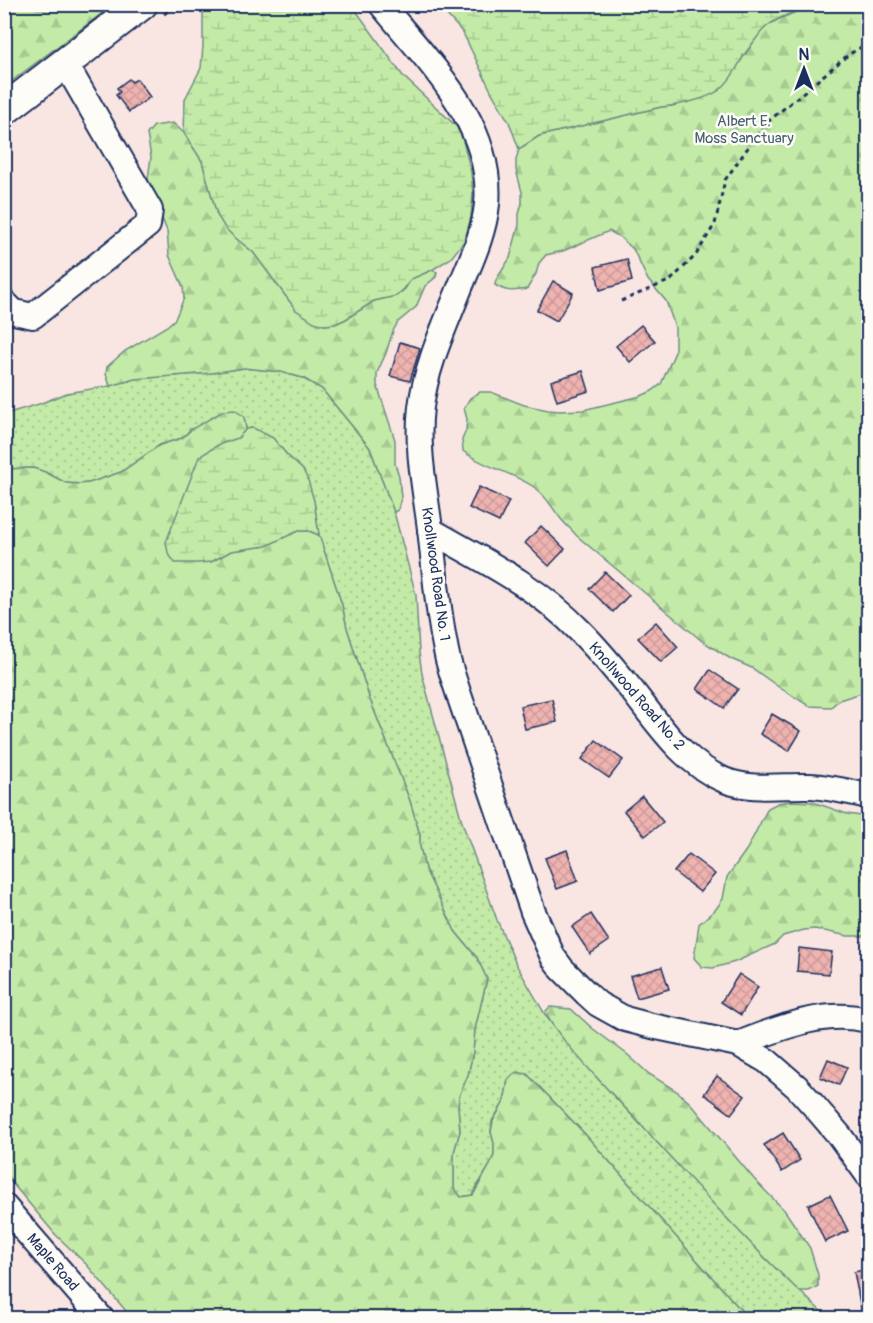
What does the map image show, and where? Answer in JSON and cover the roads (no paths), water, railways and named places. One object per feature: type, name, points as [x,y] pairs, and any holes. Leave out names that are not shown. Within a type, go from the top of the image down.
[{"type":"main road","points":[[4,110],[142,4]]},
{"type":"street","name":"Knollwood Road No. 1","points":[[381,4],[442,79],[461,107],[478,139],[486,174],[487,205],[483,224],[467,271],[443,327],[426,381],[419,434],[441,624],[448,660],[533,912],[553,957],[598,1004],[625,1018],[652,1026],[738,1044],[767,1061],[797,1087],[839,1135],[868,1175]]},
{"type":"street","points":[[4,302],[14,312],[33,316],[148,225],[150,210],[65,63]]},
{"type":"street","name":"Knollwood Road No. 2","points":[[430,530],[513,577],[561,612],[633,692],[666,735],[713,775],[747,786],[769,788],[810,786],[868,795]]},
{"type":"street","points":[[738,1044],[786,1026],[820,1017],[868,1020]]},
{"type":"street","name":"Maple Road","points":[[4,1206],[101,1318]]},
{"type":"park label","name":"Albert E. Moss Sanctuary","points":[[744,130]]}]
